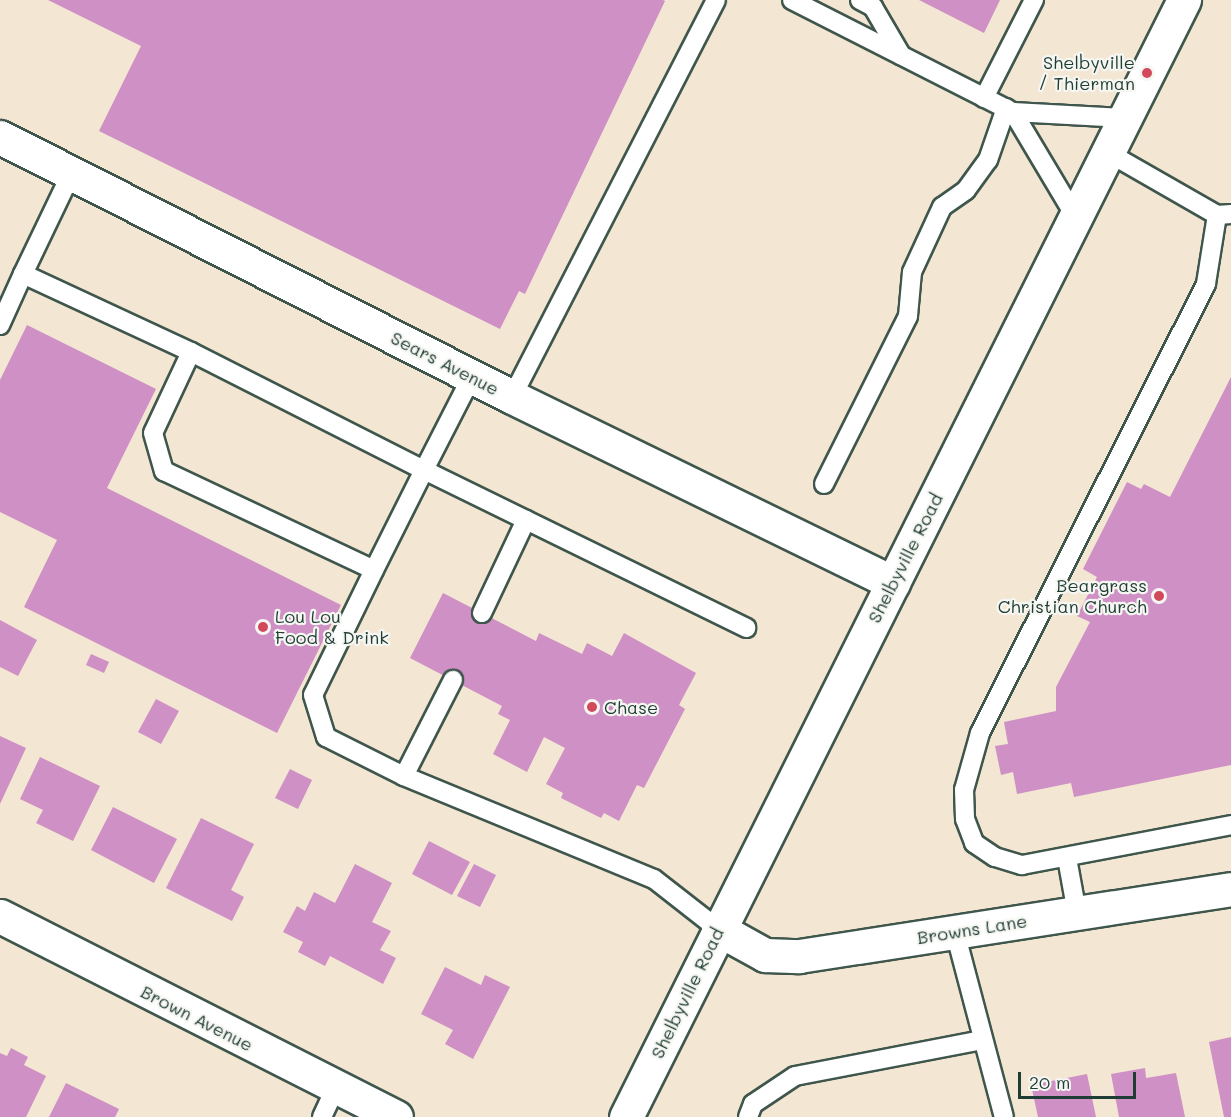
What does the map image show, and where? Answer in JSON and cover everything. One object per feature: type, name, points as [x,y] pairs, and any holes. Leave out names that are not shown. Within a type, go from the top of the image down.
[{"type":"street","name":"Shelbyville Road","points":[[626,1117],[1184,0]]},
{"type":"street","name":"Sears Avenue","points":[[0,137],[512,397],[893,583]]},
{"type":"street","name":"Browns Lane","points":[[718,929],[765,955],[799,956],[1231,889]]},
{"type":"street","name":"Brown Avenue","points":[[0,916],[396,1117]]},
{"type":"lane","points":[[512,397],[716,0]]},
{"type":"lane","points":[[792,0],[1009,110],[1124,118]]},
{"type":"lane","points":[[860,0],[873,7],[902,55]]},
{"type":"lane","points":[[984,98],[1034,0]]},
{"type":"lane","points":[[1009,110],[1075,216]]},
{"type":"lane","points":[[824,484],[908,316],[912,272],[942,207],[966,190],[988,160],[1009,110]]},
{"type":"lane","points":[[1107,152],[1224,214],[1206,284],[980,733],[964,789],[965,819],[974,843],[995,857],[1022,865],[1231,825]]},
{"type":"lane","points":[[0,325],[71,174]]},
{"type":"lane","points":[[23,274],[191,352],[424,470],[746,628]]},
{"type":"lane","points":[[191,352],[153,433],[164,471],[374,570]]},
{"type":"lane","points":[[472,376],[313,695],[326,737],[404,776],[654,879],[718,929]]},
{"type":"lane","points":[[482,613],[526,520]]},
{"type":"lane","points":[[404,776],[453,680]]},
{"type":"lane","points":[[1067,858],[1077,913]]},
{"type":"lane","points":[[955,932],[1004,1117]]},
{"type":"lane","points":[[748,1117],[753,1104],[795,1076],[982,1040]]},
{"type":"lane","points":[[322,1117],[336,1087]]},
{"type":"building","points":[[48,0],[665,1],[525,294],[519,291],[500,329],[99,131],[141,46]]},
{"type":"building","points":[[919,0],[1000,0],[984,33]]},
{"type":"building","points":[[27,325],[156,389],[107,488],[341,605],[277,733],[24,607],[57,540],[0,512],[0,380]]},
{"type":"building","name":"Beargrass Christian Church","points":[[1231,377],[1231,765],[1074,797],[1071,783],[1017,794],[1013,772],[1001,775],[995,746],[1008,744],[1004,722],[1056,711],[1056,687],[1090,622],[1077,616],[1097,577],[1083,569],[1127,482],[1141,489],[1144,484],[1170,497]]},
{"type":"building","name":"Chase","points":[[443,593],[536,641],[539,633],[582,654],[587,643],[612,656],[624,633],[696,673],[679,705],[685,709],[644,788],[637,785],[619,821],[604,813],[601,818],[561,798],[563,793],[546,784],[565,748],[544,737],[527,772],[493,754],[510,720],[498,714],[502,706],[410,658]]},
{"type":"building","points":[[0,620],[37,640],[18,676],[0,667]]},
{"type":"building","points":[[91,654],[109,662],[104,673],[86,665]]},
{"type":"building","points":[[156,699],[179,711],[161,744],[138,732]]},
{"type":"building","points":[[0,736],[26,748],[0,804]]},
{"type":"building","points":[[40,757],[100,786],[73,841],[36,823],[43,810],[20,799]]},
{"type":"building","points":[[290,769],[312,780],[298,809],[275,798]]},
{"type":"building","points":[[113,807],[177,839],[154,883],[91,850]]},
{"type":"building","points":[[201,818],[254,844],[231,890],[244,897],[232,921],[166,888]]},
{"type":"building","points":[[429,841],[470,862],[452,895],[412,874]]},
{"type":"building","points":[[355,864],[392,883],[372,922],[391,931],[380,950],[396,958],[383,984],[330,956],[325,966],[298,952],[303,942],[283,932],[297,906],[305,911],[314,892],[335,903]]},
{"type":"building","points":[[474,864],[496,875],[480,907],[457,896]]},
{"type":"building","points":[[445,967],[481,985],[485,975],[510,987],[473,1059],[445,1044],[453,1030],[421,1014]]},
{"type":"building","points":[[1231,1037],[1231,1117],[1224,1117],[1209,1042]]},
{"type":"building","points":[[11,1048],[28,1057],[24,1065],[46,1076],[26,1117],[0,1117],[0,1053],[7,1056]]},
{"type":"building","points":[[1145,1068],[1146,1078],[1176,1073],[1185,1117],[1119,1117],[1111,1074]]},
{"type":"building","points":[[1087,1074],[1096,1117],[1038,1117],[1031,1085]]},
{"type":"building","points":[[66,1083],[119,1109],[115,1117],[49,1117]]},
{"type":"place","name":"Shelbyville / Thierman","points":[[1147,73]]},
{"type":"place","name":"Beargrass Christian Church","points":[[1159,596]]},
{"type":"place","name":"Lou Lou Food & Drink","points":[[263,627]]},
{"type":"place","name":"Chase","points":[[592,707]]}]
